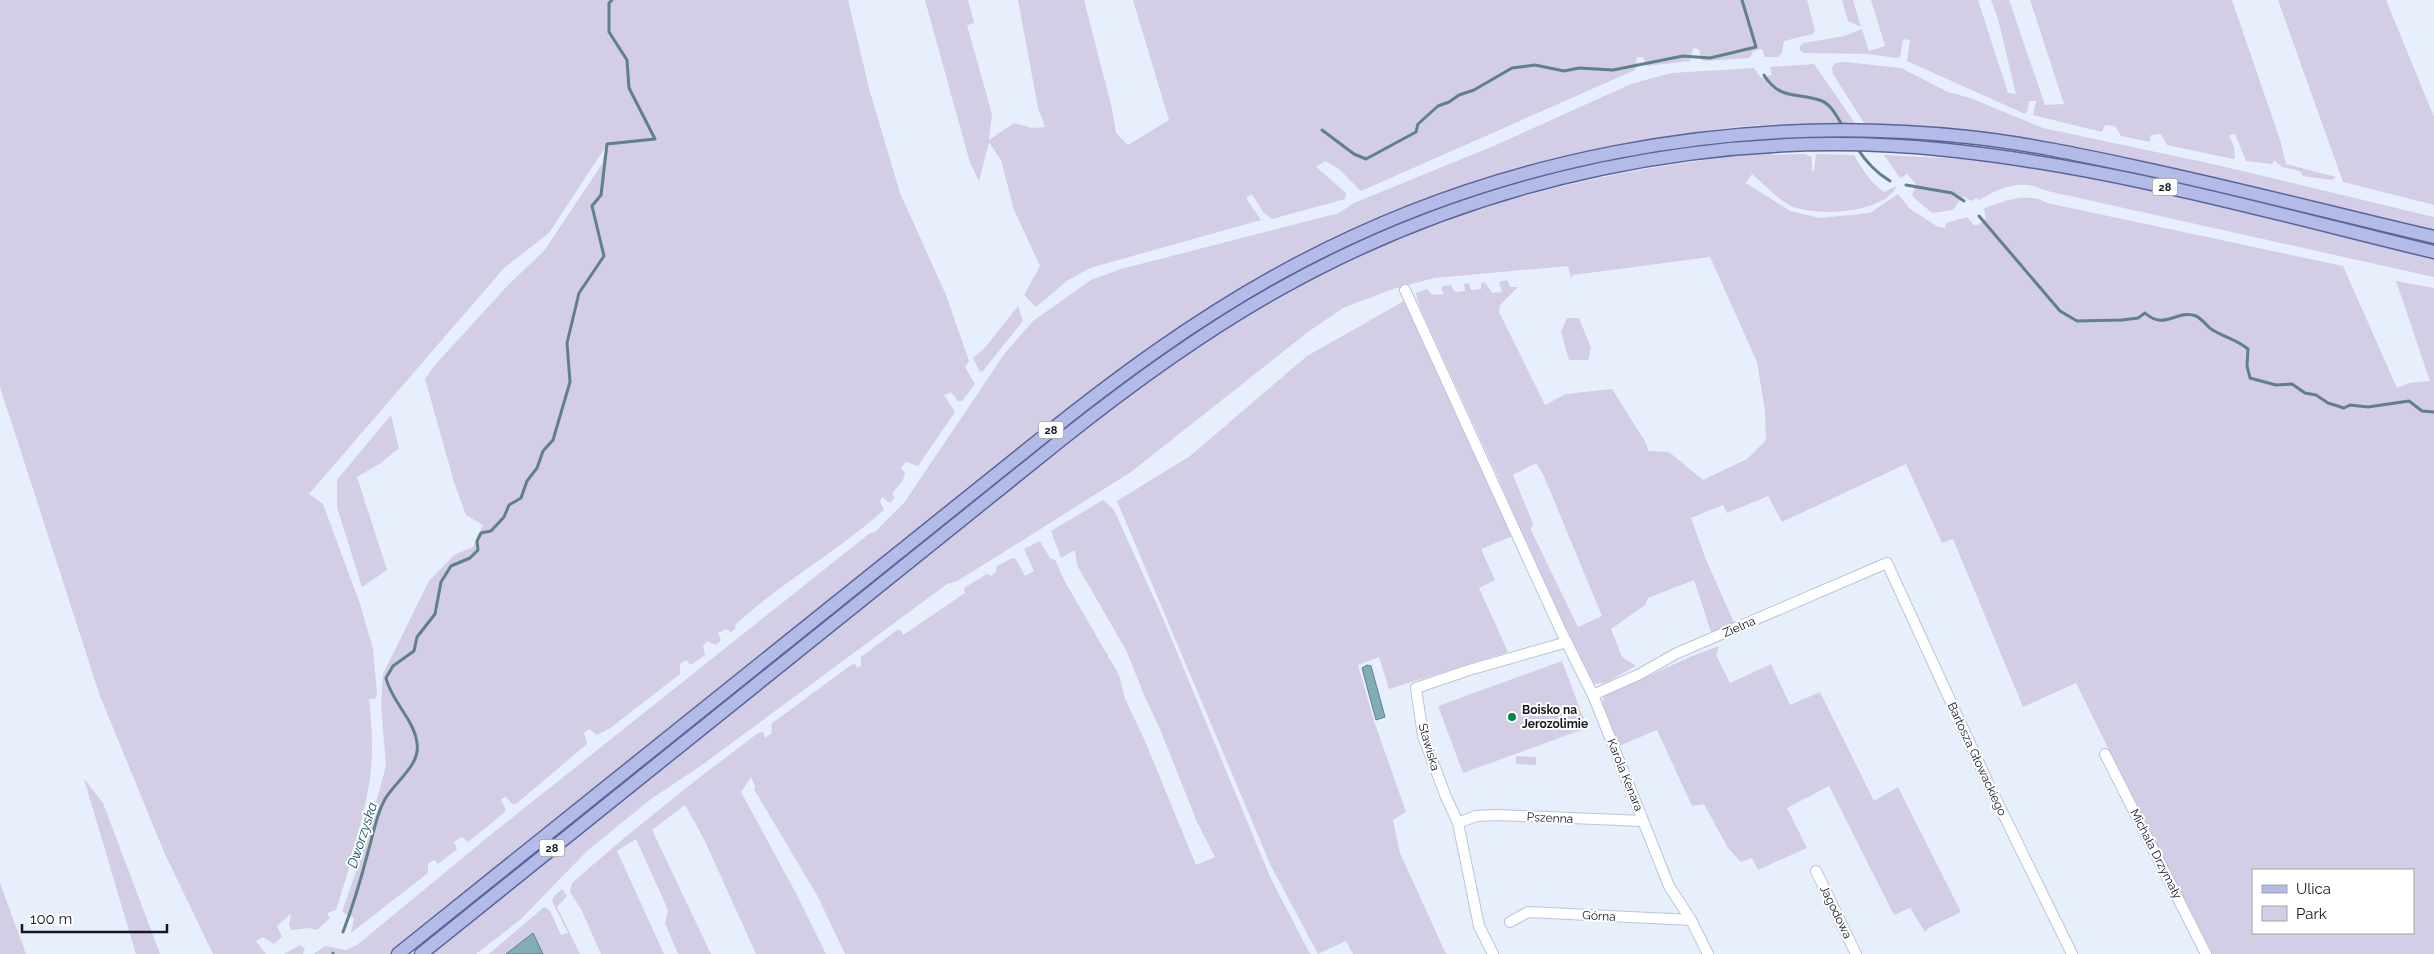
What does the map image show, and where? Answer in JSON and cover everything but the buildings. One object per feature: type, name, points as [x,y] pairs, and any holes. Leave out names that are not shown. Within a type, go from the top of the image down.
[{"type":"main road","name":"28","points":[[398,954],[1077,409],[1167,343],[1254,287],[1307,258],[1388,221],[1458,194],[1518,176],[1598,156],[1657,145],[1747,134],[1814,131],[1891,132],[1982,139],[2094,158],[2434,237]]},
{"type":"main road","name":"28","points":[[421,954],[1084,422],[1185,347],[1262,299],[1330,263],[1395,233],[1464,207],[1536,185],[1659,158],[1730,150],[1821,144],[1892,146],[1983,154],[2099,173],[2434,252]]},
{"type":"street","name":"Karola Kenara","points":[[1406,290],[1544,593],[1593,695],[1669,886],[1691,920],[1708,954]]},
{"type":"street","name":"Zielna","points":[[1593,695],[1640,674],[1675,654],[1887,562]]},
{"type":"street","name":"Bartosza Głowackiego","points":[[1887,562],[1998,803],[2072,954]]},
{"type":"street","name":"Stawiska","points":[[1493,954],[1479,926],[1458,823],[1424,736],[1416,688],[1469,670],[1567,642]]},
{"type":"street","name":"Michała Drzymały","points":[[2105,754],[2206,954]]},
{"type":"street","name":"Pszenna","points":[[1458,823],[1476,816],[1497,815],[1643,821]]},
{"type":"street","name":"Jagodowa","points":[[1816,871],[1856,954]]},
{"type":"street","name":"Górna","points":[[1510,922],[1528,912],[1691,920]]},
{"type":"green space","points":[[0,0],[848,0],[870,92],[900,193],[946,295],[969,361],[965,367],[975,384],[962,401],[958,401],[951,392],[944,395],[955,412],[918,466],[906,462],[901,468],[905,473],[903,480],[892,494],[895,497],[890,503],[882,497],[880,501],[884,510],[754,609],[736,624],[735,629],[731,632],[726,629],[718,633],[721,640],[716,645],[707,641],[703,646],[705,655],[691,665],[686,660],[680,664],[680,674],[609,729],[597,735],[589,729],[584,733],[587,744],[516,804],[512,804],[506,797],[501,799],[506,810],[504,813],[468,842],[462,837],[454,842],[457,849],[438,864],[434,860],[428,864],[428,873],[351,933],[354,918],[342,912],[361,857],[386,766],[381,705],[383,674],[429,581],[454,555],[473,547],[483,525],[466,515],[454,482],[425,379],[434,366],[510,283],[544,251],[602,164],[606,146],[549,233],[504,268],[309,494],[323,504],[360,604],[373,649],[377,694],[375,699],[369,699],[372,731],[371,774],[363,816],[336,910],[327,913],[330,918],[317,930],[309,928],[291,930],[289,924],[291,914],[277,926],[282,937],[274,944],[263,937],[256,941],[266,954],[213,954],[164,852],[100,696],[0,387]]},
{"type":"green space","points":[[925,0],[968,0],[974,23],[967,25],[992,114],[989,140],[1014,123],[1032,128],[1045,127],[1038,108],[1018,0],[1084,0],[1112,109],[1116,133],[1128,145],[1169,120],[1133,0],[1807,0],[1815,30],[1813,34],[1784,41],[1782,53],[1778,57],[1765,57],[1762,49],[1753,51],[1750,58],[1704,61],[1701,59],[1699,49],[1693,48],[1690,61],[1647,66],[1643,57],[1637,57],[1635,70],[1361,191],[1339,169],[1325,161],[1316,167],[1346,193],[1345,199],[1272,219],[1263,212],[1252,194],[1246,198],[1261,220],[1090,268],[1068,280],[1036,307],[1024,295],[1040,266],[1014,210],[1001,160],[989,142],[979,181],[970,163]]},
{"type":"green space","points":[[1842,0],[1853,0],[1861,27],[1848,21]]},
{"type":"green space","points":[[1871,0],[1978,0],[2008,93],[2016,94],[1998,19],[1991,0],[2009,0],[2045,105],[2064,104],[2030,0],[2232,0],[2281,143],[2286,164],[2336,177],[2332,180],[2303,176],[2300,171],[2282,167],[2274,160],[2272,164],[2246,161],[2235,134],[2229,135],[2234,147],[2235,157],[2233,159],[2167,145],[2161,134],[2151,135],[2150,142],[2121,136],[2115,126],[2105,125],[2102,132],[2033,115],[2036,101],[2029,101],[2028,110],[2025,114],[1907,61],[1910,40],[1903,39],[1900,57],[1896,58],[1869,54],[1804,53],[1800,50],[1800,46],[1804,43],[1844,36],[1862,29],[1869,51],[1885,46]]},
{"type":"green space","points":[[2278,0],[2386,0],[2434,117],[2434,205],[2343,182]]},
{"type":"green space","points":[[1845,62],[1901,68],[1948,92],[1970,98],[2043,128],[2217,165],[2434,217],[2434,231],[1942,128],[1864,123],[1833,74],[1832,68],[1835,63]]},
{"type":"green space","points":[[1814,64],[1855,123],[1781,124],[1737,127],[1674,135],[1612,146],[1551,160],[1490,177],[1430,197],[1371,220],[1314,247],[1258,277],[1168,335],[1081,398],[389,954],[314,954],[325,946],[346,950],[357,945],[488,837],[870,533],[875,532],[904,503],[1005,353],[1033,321],[1091,280],[1121,269],[1339,213],[1354,203],[1496,145],[1631,84],[1671,73],[1754,68],[1761,78],[1772,75],[1770,67]]},
{"type":"green space","points":[[1773,152],[1772,155],[1805,154],[1812,157],[1812,171],[1814,171],[1816,154],[1854,155],[1870,180],[1884,192],[1897,186],[1890,195],[1879,202],[1850,210],[1834,212],[1805,210],[1794,207],[1777,197],[1752,174],[1746,183],[1790,211],[1820,218],[1870,213],[1898,194],[1910,209],[1938,227],[1945,228],[1946,223],[1967,217],[1974,225],[1978,225],[1986,218],[1984,208],[2008,200],[2024,197],[2039,199],[2047,203],[2343,266],[2397,388],[2409,383],[2430,381],[2396,281],[2434,288],[2434,954],[2210,954],[2076,683],[2023,707],[1953,539],[1942,543],[1906,464],[1782,522],[1768,496],[1727,513],[1723,505],[1691,518],[1705,557],[1734,623],[1711,632],[1694,580],[1648,598],[1645,605],[1611,629],[1622,657],[1636,666],[1605,683],[1594,684],[1539,574],[1497,475],[1420,308],[1416,293],[1427,289],[1432,295],[1444,294],[1441,288],[1451,285],[1455,292],[1465,291],[1464,284],[1469,283],[1471,290],[1481,289],[1481,283],[1485,282],[1492,293],[1502,292],[1499,282],[1507,280],[1510,287],[1518,287],[1500,305],[1499,312],[1545,405],[1566,394],[1612,389],[1646,443],[1648,451],[1669,452],[1703,480],[1747,459],[1766,440],[1765,411],[1757,362],[1710,257],[1573,275],[1571,278],[1568,266],[1434,278],[1393,289],[1343,308],[1308,332],[1131,472],[957,581],[947,584],[702,765],[651,799],[587,851],[520,920],[476,954],[431,954],[1054,453],[1164,371],[1221,332],[1280,296],[1338,265],[1397,239],[1457,216],[1519,197],[1644,169],[1708,159]],"holes":[[[1536,463],[1543,474],[1602,616],[1578,627],[1531,530],[1533,524],[1513,475]]]},
{"type":"green space","points":[[1884,155],[1964,159],[2101,179],[2434,257],[2434,277],[2026,185],[2010,186],[1979,200],[1977,198],[1971,201],[1963,196],[1953,210],[1932,213],[1912,196],[1916,184],[1907,174],[1900,178]]},
{"type":"green space","points":[[1404,301],[1512,536],[1481,549],[1495,580],[1479,588],[1508,652],[1389,689],[1379,657],[1358,665],[1374,721],[1406,812],[1393,820],[1400,853],[1446,954],[1353,954],[1346,941],[1318,954],[1271,866],[1117,501],[1190,456],[1307,356]]},
{"type":"green space","points":[[1018,306],[1023,321],[983,371],[980,372],[973,358],[984,349]]},
{"type":"green space","points":[[1567,318],[1579,318],[1591,348],[1588,360],[1569,360],[1561,332]]},
{"type":"green space","points":[[391,415],[399,448],[381,463],[357,477],[387,570],[362,587],[337,507],[337,480]]},
{"type":"green space","points":[[1103,500],[1114,510],[1162,616],[1271,879],[1310,954],[845,954],[818,897],[754,789],[755,786],[751,777],[741,792],[797,895],[826,954],[756,954],[704,839],[685,805],[652,830],[711,954],[678,954],[665,923],[668,910],[636,839],[617,851],[664,954],[601,954],[581,909],[570,892],[572,883],[710,769],[758,733],[763,732],[765,738],[772,733],[771,724],[851,665],[855,664],[857,668],[861,666],[861,657],[897,630],[901,630],[903,635],[965,593],[964,588],[987,574],[991,576],[996,572],[996,567],[1012,558],[1016,559],[1025,576],[1034,571],[1024,549],[1040,541],[1050,558],[1055,560],[1064,580],[1119,675],[1125,699],[1145,741],[1196,865],[1215,857],[1197,822],[1127,652],[1077,565],[1075,550],[1061,558],[1051,531]]},
{"type":"green space","points":[[1719,646],[1716,655],[1730,683],[1771,664],[1790,705],[1820,692],[1874,801],[1898,787],[1961,912],[1930,927],[1925,932],[1910,908],[1894,915],[1829,786],[1787,808],[1807,848],[1758,870],[1752,858],[1741,862],[1728,848],[1704,804],[1692,806],[1657,730],[1619,746],[1602,702],[1605,694]]},
{"type":"green space","name":"Boisko na Jerozolimie","points":[[1562,661],[1587,728],[1463,773],[1438,706]]},
{"type":"green space","points":[[1516,756],[1536,757],[1536,765],[1516,764]]},
{"type":"green space","points":[[84,779],[103,803],[160,954],[136,954]]},
{"type":"green space","points":[[0,883],[26,954],[0,954]]},
{"type":"green space","points":[[562,889],[567,896],[557,907],[580,954],[489,954],[544,907],[550,911],[561,935],[568,933],[552,901],[554,896]]},
{"type":"green space","points":[[300,945],[305,949],[303,954],[284,954]]},
{"type":"water","points":[[1367,665],[1371,666],[1385,717],[1376,720],[1362,668]]},
{"type":"water","points":[[533,933],[543,954],[506,954]]},
{"type":"waterway","name":"Dworzyska","points":[[343,932],[357,892],[381,807],[388,794],[411,767],[417,751],[417,743],[412,726],[386,678],[393,666],[414,651],[417,637],[435,614],[441,582],[451,566],[470,558],[478,550],[477,541],[481,533],[491,531],[504,517],[509,505],[521,498],[527,481],[537,468],[543,451],[553,440],[570,382],[567,343],[579,293],[604,256],[592,206],[601,195],[607,144],[655,139],[629,88],[627,60],[609,32],[609,3],[612,0]]},
{"type":"waterway","points":[[1322,130],[1354,154],[1366,159],[1416,132],[1418,124],[1438,106],[1449,102],[1459,95],[1474,90],[1512,68],[1535,65],[1564,71],[1579,68],[1613,70],[1683,56],[1710,58],[1756,47],[1742,0]]},
{"type":"waterway","points":[[1764,75],[1776,89],[1826,103],[1844,128]]},
{"type":"waterway","points":[[1857,148],[1871,166],[1890,181]]},
{"type":"waterway","points":[[1906,185],[1952,193],[1964,201]]},
{"type":"waterway","points":[[1979,216],[2060,311],[2077,321],[2122,320],[2138,318],[2145,313],[2159,320],[2182,315],[2196,316],[2211,329],[2248,349],[2247,366],[2250,378],[2276,385],[2292,384],[2305,393],[2316,395],[2328,403],[2344,408],[2350,405],[2368,407],[2409,401],[2422,411],[2434,412]]},
{"type":"place","name":"Boisko na Jerozolimie","points":[[1512,717]]}]
